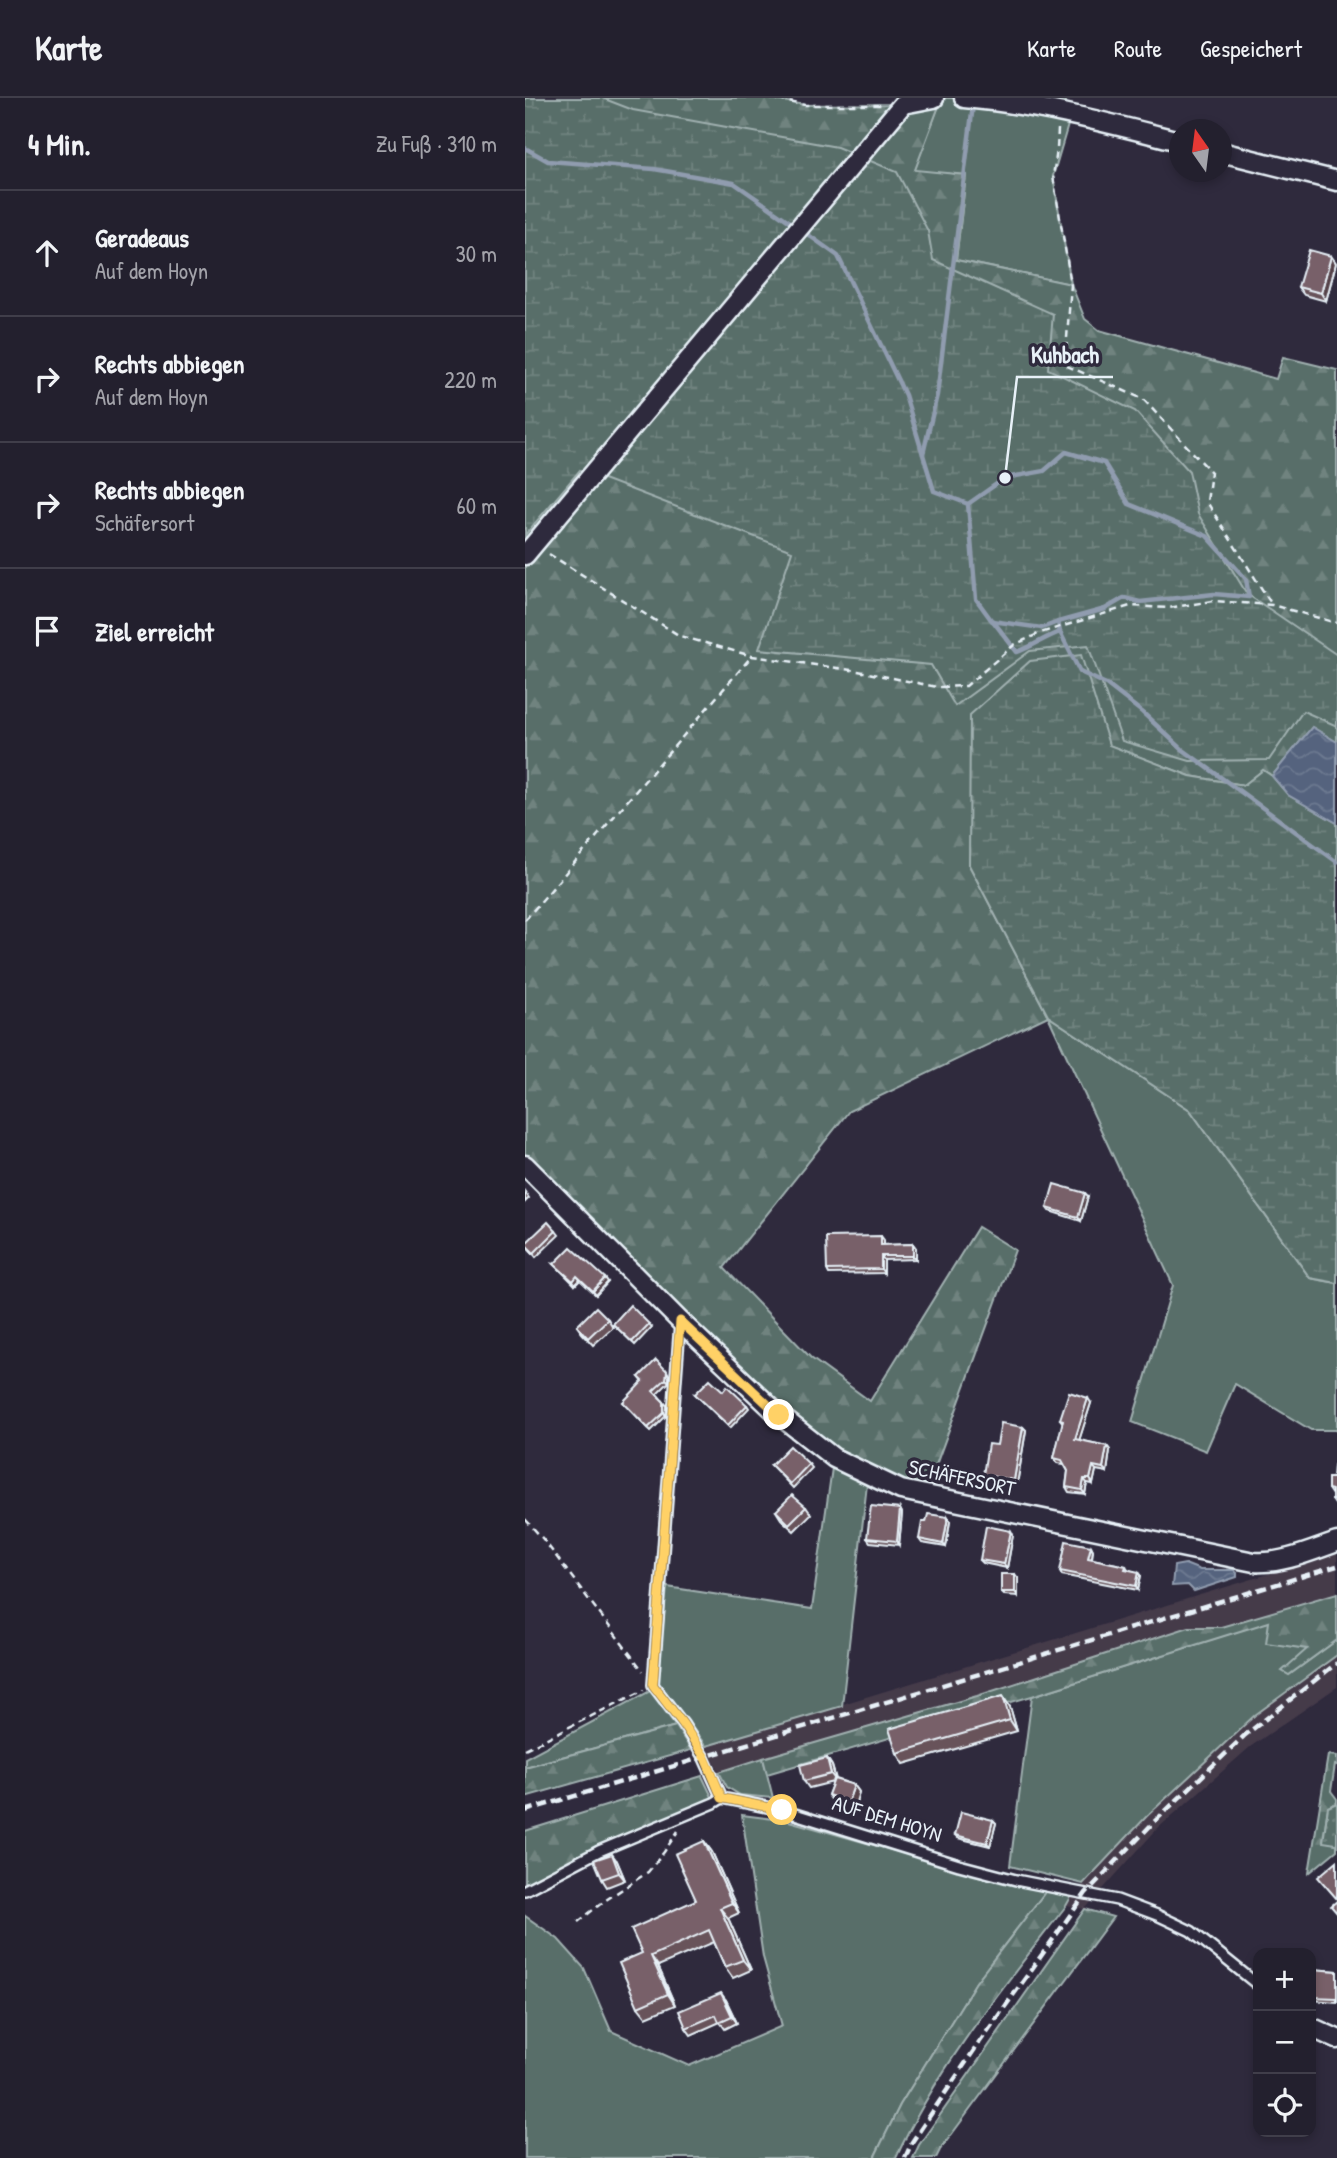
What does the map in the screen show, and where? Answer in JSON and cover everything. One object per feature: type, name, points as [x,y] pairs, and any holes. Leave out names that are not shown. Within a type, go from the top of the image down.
[{"type":"street","points":[[530,550],[903,104],[934,98]]},
{"type":"street","points":[[964,98],[1059,111],[1169,138]]},
{"type":"street","points":[[1232,155],[1337,181]]},
{"type":"street","name":"SCHÄFERSORT","points":[[525,1165],[680,1321],[779,1415],[834,1458],[901,1490],[1254,1562],[1278,1561],[1337,1542]]},
{"type":"street","points":[[1316,2028],[1337,2039]]},
{"type":"lane","points":[[525,1890],[599,1851],[722,1798],[705,1758],[653,1685],[680,1321]]},
{"type":"lane","name":"AUF DEM HOYN","points":[[722,1798],[782,1810],[993,1874],[1117,1900],[1157,1914],[1191,1931],[1253,1981]]},
{"type":"path","points":[[766,98],[805,105],[903,104]]},
{"type":"path","points":[[1059,111],[1053,176],[1071,284],[1065,365],[1143,399],[1211,472],[1207,502],[1272,605]]},
{"type":"path","points":[[530,550],[680,636],[752,656],[858,670],[937,687],[967,686],[1014,645],[1040,633],[1129,606],[1168,608],[1213,601],[1272,605],[1337,623]]},
{"type":"path","points":[[525,920],[752,656]]},
{"type":"path","points":[[525,1518],[653,1685],[525,1749]]},
{"type":"path","points":[[578,1922],[648,1872],[688,1814]]},
{"type":"shaded area","points":[[1337,1553],[1337,1593],[1221,1627],[1189,1627],[977,1696],[719,1772],[706,1746]]},
{"type":"shaded area","points":[[1337,1655],[1337,1687],[1250,1747],[1157,1829],[1085,1909],[1066,1906],[1071,1897],[1147,1816],[1255,1715]]},
{"type":"green space","points":[[525,98],[766,98],[805,105],[903,104],[942,98],[915,170],[966,175],[956,260],[1071,284],[1085,319],[1099,330],[1276,379],[1283,357],[1337,370],[1337,742],[1312,727],[1272,776],[1263,770],[1244,785],[1190,776],[1108,745],[969,865],[1048,1016],[849,1111],[724,1268],[811,1358],[870,1401],[978,1227],[1015,1250],[926,1492],[836,1449],[786,1410],[525,1158]]},
{"type":"green space","points":[[525,98],[602,98],[633,110],[837,147],[897,172],[928,231],[933,260],[1053,314],[1048,369],[1135,411],[1189,471],[1198,514],[1247,594],[1337,655],[1337,726],[1303,711],[1269,760],[1190,761],[1122,741],[1088,645],[1030,651],[955,706],[931,665],[759,649],[792,551],[580,470],[525,535]]},
{"type":"green space","points":[[942,98],[1065,98],[1070,118],[1053,176],[1071,284],[956,260],[966,175],[914,171]]},
{"type":"green space","points":[[1081,655],[1109,745],[1190,776],[1244,785],[1263,770],[1272,776],[1288,795],[1337,823],[1337,1283],[1310,1278],[1190,1110],[1048,1016],[969,865],[970,715],[1030,661]]},
{"type":"green space","points":[[1048,1016],[1190,1110],[1310,1278],[1337,1283],[1337,1430],[1311,1430],[1235,1384],[1206,1451],[1132,1422],[1173,1285]]},
{"type":"green space","points":[[832,1468],[867,1484],[842,1706],[706,1746],[657,1680],[667,1587],[812,1609]]},
{"type":"green space","points":[[1337,1593],[1337,1640],[1289,1675],[1282,1671],[1307,1649],[1266,1643],[1269,1622],[1032,1696],[767,1774],[763,1758],[977,1696],[1189,1627],[1221,1627]]},
{"type":"green space","points":[[1270,1621],[1308,1649],[1289,1675],[1337,1640],[1337,1655],[1255,1715],[1147,1816],[1083,1884],[1010,1866],[1032,1696]]},
{"type":"green space","points":[[650,1691],[676,1726],[525,1767],[525,1758]]},
{"type":"green space","points":[[676,1726],[691,1750],[525,1797],[525,1767]]},
{"type":"green space","points":[[1328,1755],[1337,1756],[1331,1791],[1337,1803],[1328,1807],[1323,1841],[1337,1844],[1337,1850],[1309,1873]]},
{"type":"green space","points":[[763,1758],[773,1798],[740,1795],[727,1787],[719,1772]]},
{"type":"green space","points":[[702,1776],[714,1801],[525,1885],[525,1831]]},
{"type":"green space","points":[[1337,1803],[1337,1844],[1323,1842],[1328,1807]]},
{"type":"green space","points":[[742,1815],[789,1821],[1008,1883],[1046,1891],[976,1982],[900,2105],[874,2158],[525,2158],[525,1916],[558,1939],[584,1968],[611,2031],[689,2066],[782,2026],[763,1957]]},
{"type":"green space","points":[[1046,1891],[1071,1897],[952,2059],[896,2158],[874,2158],[900,2105],[976,1982]]},
{"type":"green space","points":[[1085,1909],[1113,1917],[936,2158],[913,2158],[919,2145]]},
{"type":"water","points":[[1312,727],[1337,742],[1337,823],[1288,795],[1272,776]]},
{"type":"water","points":[[1185,1564],[1200,1570],[1234,1570],[1237,1577],[1194,1591],[1188,1585],[1172,1586],[1174,1566]]},
{"type":"building","points":[[1309,250],[1331,256],[1321,293],[1298,287]]},
{"type":"building","points":[[1054,1184],[1085,1193],[1078,1217],[1047,1208]]},
{"type":"building","points":[[548,1222],[556,1231],[534,1253],[525,1244]]},
{"type":"building","points":[[881,1236],[881,1245],[913,1244],[913,1256],[881,1256],[881,1269],[827,1270],[826,1237]]},
{"type":"building","points":[[571,1247],[605,1278],[593,1291],[577,1276],[573,1281],[554,1264]]},
{"type":"building","points":[[630,1305],[649,1324],[632,1342],[613,1324]]},
{"type":"building","points":[[596,1307],[608,1319],[588,1338],[577,1326]]},
{"type":"building","points":[[656,1360],[667,1371],[666,1379],[653,1391],[664,1402],[664,1413],[648,1428],[623,1402],[643,1381],[639,1377]]},
{"type":"building","points":[[710,1379],[723,1391],[727,1386],[747,1405],[728,1425],[695,1394]]},
{"type":"building","points":[[1069,1392],[1088,1398],[1075,1439],[1107,1446],[1103,1468],[1093,1466],[1090,1479],[1084,1479],[1082,1490],[1066,1487],[1068,1471],[1062,1460],[1054,1458],[1063,1420],[1060,1419]]},
{"type":"building","points":[[1001,1423],[1023,1427],[1014,1480],[983,1475],[988,1444],[997,1445]]},
{"type":"building","points":[[790,1446],[809,1464],[790,1484],[771,1465]]},
{"type":"building","points":[[1334,1465],[1337,1466],[1337,1500],[1332,1500],[1332,1490],[1328,1489],[1328,1478],[1333,1478]]},
{"type":"building","points":[[792,1495],[806,1507],[789,1524],[776,1511]]},
{"type":"building","points":[[871,1506],[900,1509],[897,1541],[867,1538]]},
{"type":"building","points":[[928,1514],[948,1517],[943,1544],[919,1539],[922,1522],[926,1522]]},
{"type":"building","points":[[986,1526],[1011,1531],[1004,1564],[980,1560]]},
{"type":"building","points":[[1066,1541],[1091,1546],[1088,1558],[1126,1566],[1125,1569],[1139,1572],[1136,1586],[1060,1571]]},
{"type":"building","points":[[1001,1574],[1015,1574],[1015,1592],[1001,1592]]},
{"type":"building","points":[[1003,1696],[1010,1720],[897,1753],[889,1729]]},
{"type":"building","points":[[827,1758],[831,1774],[804,1781],[800,1765]]},
{"type":"building","points":[[834,1779],[854,1785],[848,1802],[828,1795]]},
{"type":"building","points":[[961,1812],[993,1820],[987,1843],[955,1835]]},
{"type":"building","points":[[704,1841],[732,1903],[720,1908],[743,1960],[725,1967],[709,1930],[651,1956],[668,1994],[638,2007],[619,1963],[642,1953],[631,1929],[696,1900],[675,1854]]},
{"type":"building","points":[[612,1854],[619,1873],[602,1879],[594,1860]]},
{"type":"building","points":[[1337,1861],[1337,1899],[1318,1877]]},
{"type":"building","points":[[1337,1901],[1337,1913],[1331,1906]]},
{"type":"building","points":[[1316,1969],[1337,1971],[1337,1998],[1316,1997]]},
{"type":"building","points":[[721,1993],[732,2016],[719,2022],[716,2015],[686,2028],[679,2011]]},
{"type":"waterway","points":[[923,454],[937,395],[973,105]]},
{"type":"waterway","points":[[525,148],[548,161],[654,169],[734,183],[796,226]]},
{"type":"waterway","points":[[803,231],[838,256],[905,395],[934,491],[968,504],[1005,478],[1044,471],[1066,452],[1104,463],[1129,504],[1207,536],[1246,579],[1249,597],[1214,594],[1140,602],[1124,598],[1105,609],[1058,622],[1060,632],[1080,672],[1106,684],[1142,712],[1182,749],[1337,862]]},
{"type":"waterway","points":[[968,504],[976,599],[992,621],[1042,628],[1058,622]]},
{"type":"waterway","points":[[993,621],[1017,652],[1060,632]]},
{"type":"railway","points":[[525,1811],[1337,1566]]},
{"type":"railway","points":[[905,2158],[912,2142],[979,2043],[1086,1893],[1153,1823],[1244,1736],[1337,1663]]},
{"type":"place","name":"Kuhbach","points":[[1005,478]]},
{"type":"route","points":[[779,1415],[680,1321],[653,1685],[705,1758],[722,1798],[782,1810]]}]
